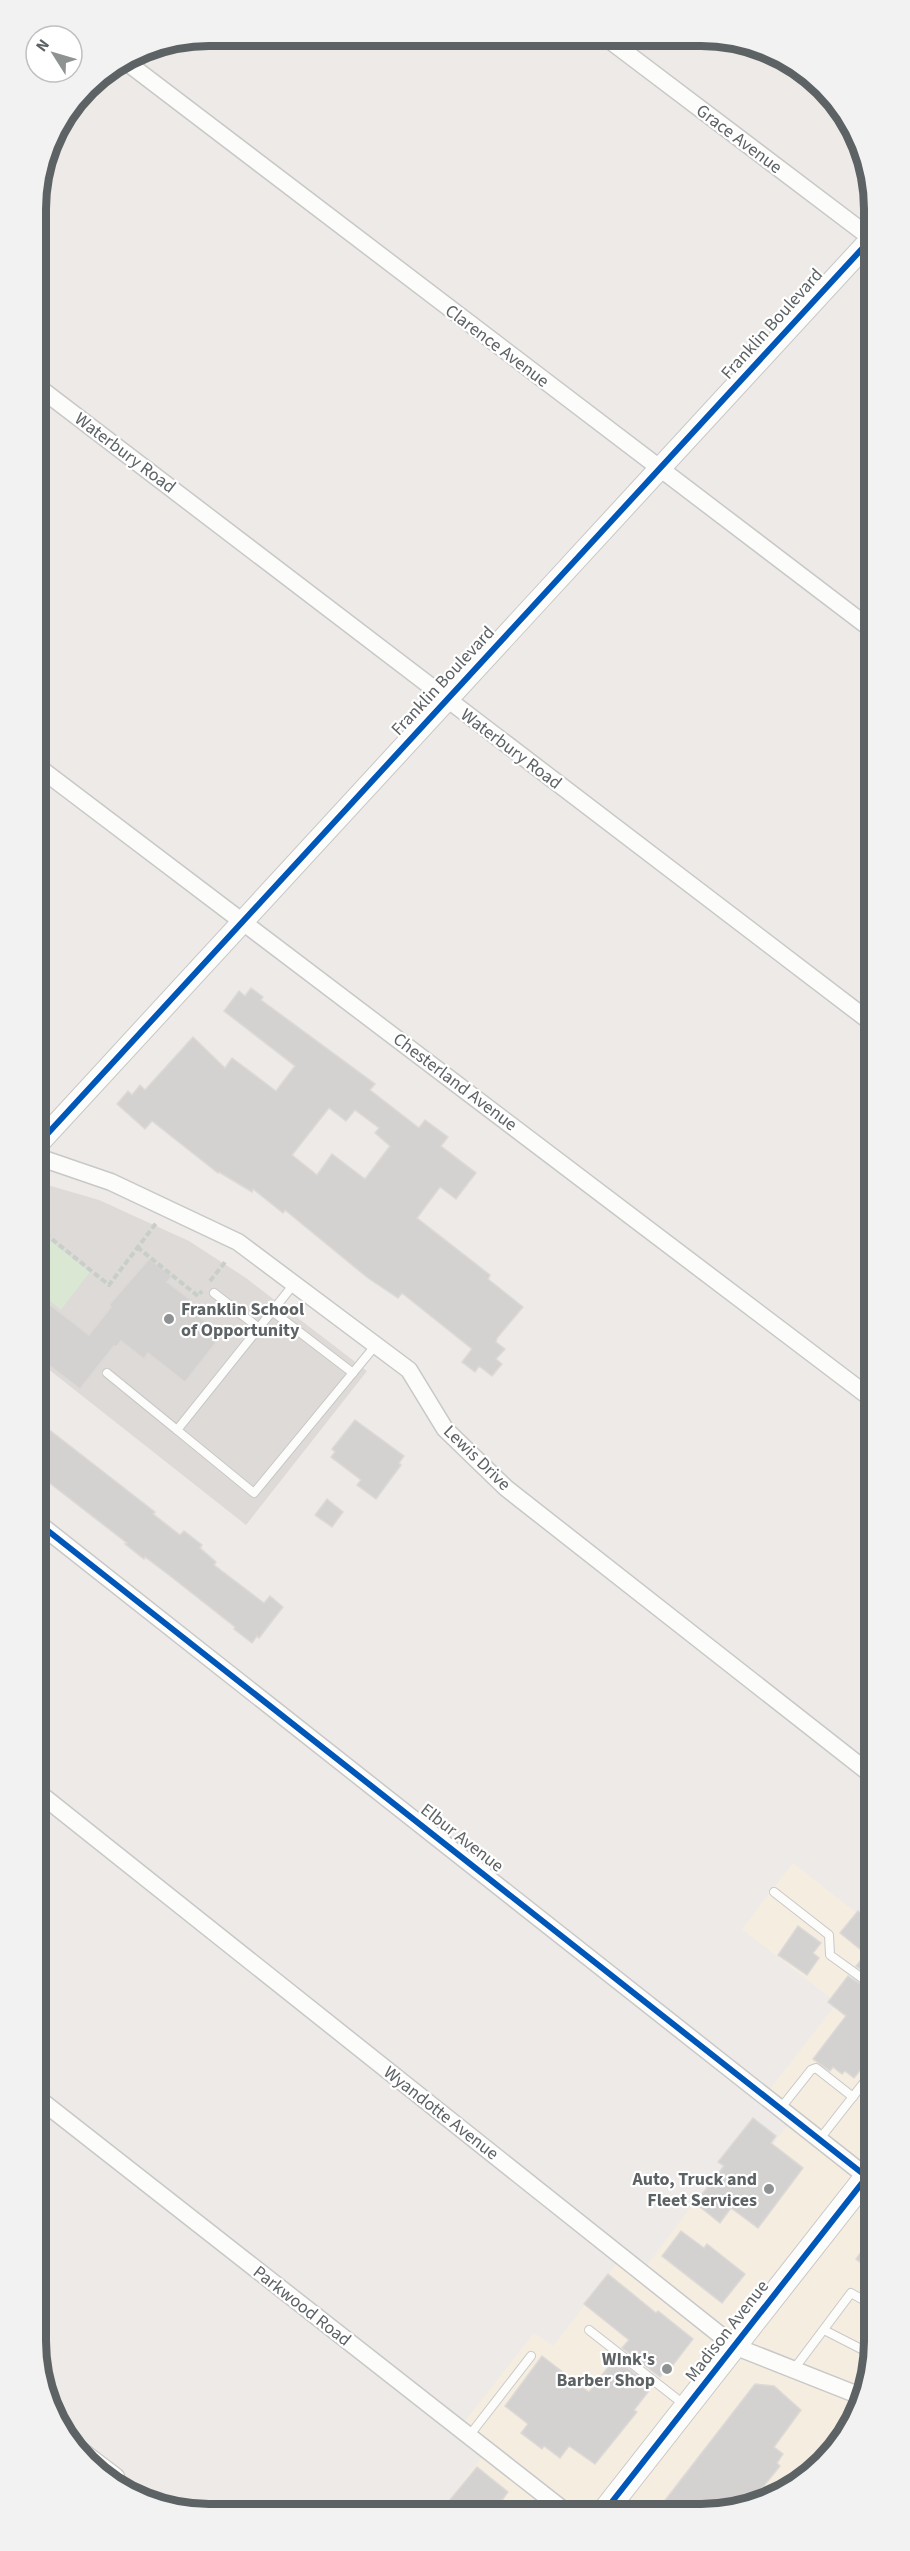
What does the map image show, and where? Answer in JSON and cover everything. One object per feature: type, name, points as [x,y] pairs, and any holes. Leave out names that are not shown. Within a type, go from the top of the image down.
[{"type":"main road","name":"Madison Avenue","points":[[618,2504],[686,2407],[863,2182]]},
{"type":"street","name":"Grace Avenue","points":[[618,46],[864,233]]},
{"type":"street","name":"Clarence Avenue","points":[[132,66],[864,624]]},
{"type":"street","name":"Franklin Boulevard","points":[[47,1135],[864,246]]},
{"type":"street","name":"Waterbury Road","points":[[47,394],[864,1017]]},
{"type":"street","name":"Chesterland Avenue","points":[[47,773],[863,1393]]},
{"type":"street","name":"Lewis Drive","points":[[47,1160],[111,1182],[238,1242],[409,1370],[445,1429],[506,1488],[863,1768]]},
{"type":"street","name":"Elbur Avenue","points":[[46,1530],[819,2140],[863,2169]]},
{"type":"street","name":"Wyandotte Avenue","points":[[46,1799],[734,2346],[855,2394]]},
{"type":"street","name":"Parkwood Road","points":[[46,2105],[556,2504]]},
{"type":"lane","points":[[177,1431],[294,1284]]},
{"type":"lane","points":[[214,1293],[259,1328]]},
{"type":"lane","points":[[272,1311],[353,1373]]},
{"type":"lane","points":[[107,1373],[254,1493],[375,1346]]},
{"type":"lane","points":[[774,1892],[829,1935],[830,1954],[863,1979]]},
{"type":"lane","points":[[780,2109],[811,2070],[816,2068],[853,2097]]},
{"type":"lane","points":[[819,2140],[863,2084]]},
{"type":"lane","points":[[794,2369],[852,2293],[863,2300]]},
{"type":"lane","points":[[589,2330],[686,2407]]},
{"type":"lane","points":[[824,2330],[863,2350]]},
{"type":"lane","points":[[469,2436],[531,2356]]},
{"type":"path","points":[[47,1235],[109,1285],[157,1221]]},
{"type":"path","points":[[137,1248],[198,1296],[226,1261]]},
{"type":"shaded area","name":"Franklin School of Opportunity","points":[[47,1187],[99,1200],[189,1241],[246,1278],[367,1371],[246,1525],[46,1368]]},
{"type":"shaded area","points":[[793,1863],[863,1918],[863,2352],[855,2394],[842,2423],[823,2449],[791,2477],[763,2492],[732,2501],[700,2504],[446,2504],[490,2446],[462,2425],[534,2333],[553,2346],[625,2253],[645,2268],[706,2187],[742,2184],[795,2116],[767,2093],[837,2003],[742,1929]]},
{"type":"green space","points":[[47,1238],[90,1272],[61,1310],[49,1300],[46,1303]]},
{"type":"building","points":[[251,988],[263,997],[261,1000],[375,1084],[370,1090],[419,1128],[425,1120],[448,1137],[441,1146],[476,1173],[456,1199],[440,1187],[417,1218],[490,1275],[488,1279],[523,1307],[497,1338],[496,1342],[505,1349],[496,1359],[502,1364],[492,1376],[479,1366],[475,1372],[462,1362],[472,1349],[402,1293],[398,1298],[368,1278],[285,1210],[283,1213],[253,1189],[252,1192],[218,1173],[152,1121],[145,1129],[117,1104],[128,1091],[132,1095],[140,1085],[145,1090],[193,1037],[225,1068],[232,1058],[276,1091],[295,1066],[224,1011],[239,991],[245,996]],"holes":[[[329,1108],[346,1121],[355,1110],[379,1128],[375,1133],[390,1146],[365,1179],[332,1154],[317,1175],[292,1155]]]},
{"type":"building","points":[[149,1259],[172,1276],[167,1282],[191,1300],[186,1306],[222,1335],[185,1382],[148,1353],[144,1359],[121,1341],[116,1347],[114,1346],[80,1389],[50,1366],[46,1371],[46,1307],[49,1304],[89,1335],[111,1307],[109,1305]]},
{"type":"building","points":[[355,1420],[404,1456],[399,1463],[401,1465],[376,1499],[357,1485],[361,1480],[331,1457],[335,1452],[332,1449]]},
{"type":"building","points":[[46,1428],[155,1512],[153,1514],[180,1535],[184,1531],[202,1545],[200,1548],[216,1562],[214,1565],[256,1597],[264,1603],[270,1596],[283,1607],[259,1638],[257,1636],[252,1643],[169,1575],[125,1544],[127,1543],[46,1481]]},
{"type":"building","points":[[327,1499],[343,1512],[332,1527],[315,1515]]},
{"type":"building","points":[[858,1911],[863,1915],[863,1952],[840,1933]]},
{"type":"building","points":[[798,1926],[821,1943],[813,1953],[819,1958],[807,1975],[778,1955]]},
{"type":"building","points":[[863,1957],[863,1971],[856,1966]]},
{"type":"building","points":[[848,1976],[863,1986],[863,2066],[854,2078],[845,2071],[842,2074],[833,2067],[830,2071],[813,2059],[846,2016],[828,2002]]},
{"type":"building","points":[[753,2118],[776,2136],[771,2143],[803,2168],[758,2228],[731,2208],[720,2223],[695,2203],[724,2166],[718,2162]]},
{"type":"building","points":[[681,2231],[704,2248],[707,2244],[745,2274],[722,2303],[662,2256]]},
{"type":"building","points":[[863,2249],[863,2264],[856,2259]]},
{"type":"building","points":[[608,2274],[656,2313],[658,2311],[693,2339],[666,2374],[663,2373],[660,2377],[622,2348],[629,2340],[584,2304]]},
{"type":"building","points":[[542,2356],[589,2392],[615,2358],[652,2387],[634,2410],[637,2412],[595,2464],[569,2446],[560,2458],[544,2446],[542,2449],[521,2433],[528,2424],[505,2406]]},
{"type":"building","points":[[755,2384],[774,2386],[801,2410],[774,2447],[783,2454],[777,2463],[780,2466],[757,2494],[721,2503],[663,2503]]},
{"type":"building","points":[[477,2467],[508,2492],[501,2504],[447,2504]]},
{"type":"cycle path","points":[[47,1135],[864,247]]},
{"type":"cycle path","points":[[46,1530],[863,2174]]},
{"type":"cycle path","points":[[610,2504],[863,2182]]},
{"type":"place","name":"Franklin School of Opportunity","points":[[169,1319]]},
{"type":"place","name":"Auto, Truck and Fleet Services","points":[[769,2189]]},
{"type":"place","name":"WInk's Barber Shop","points":[[667,2369]]}]
